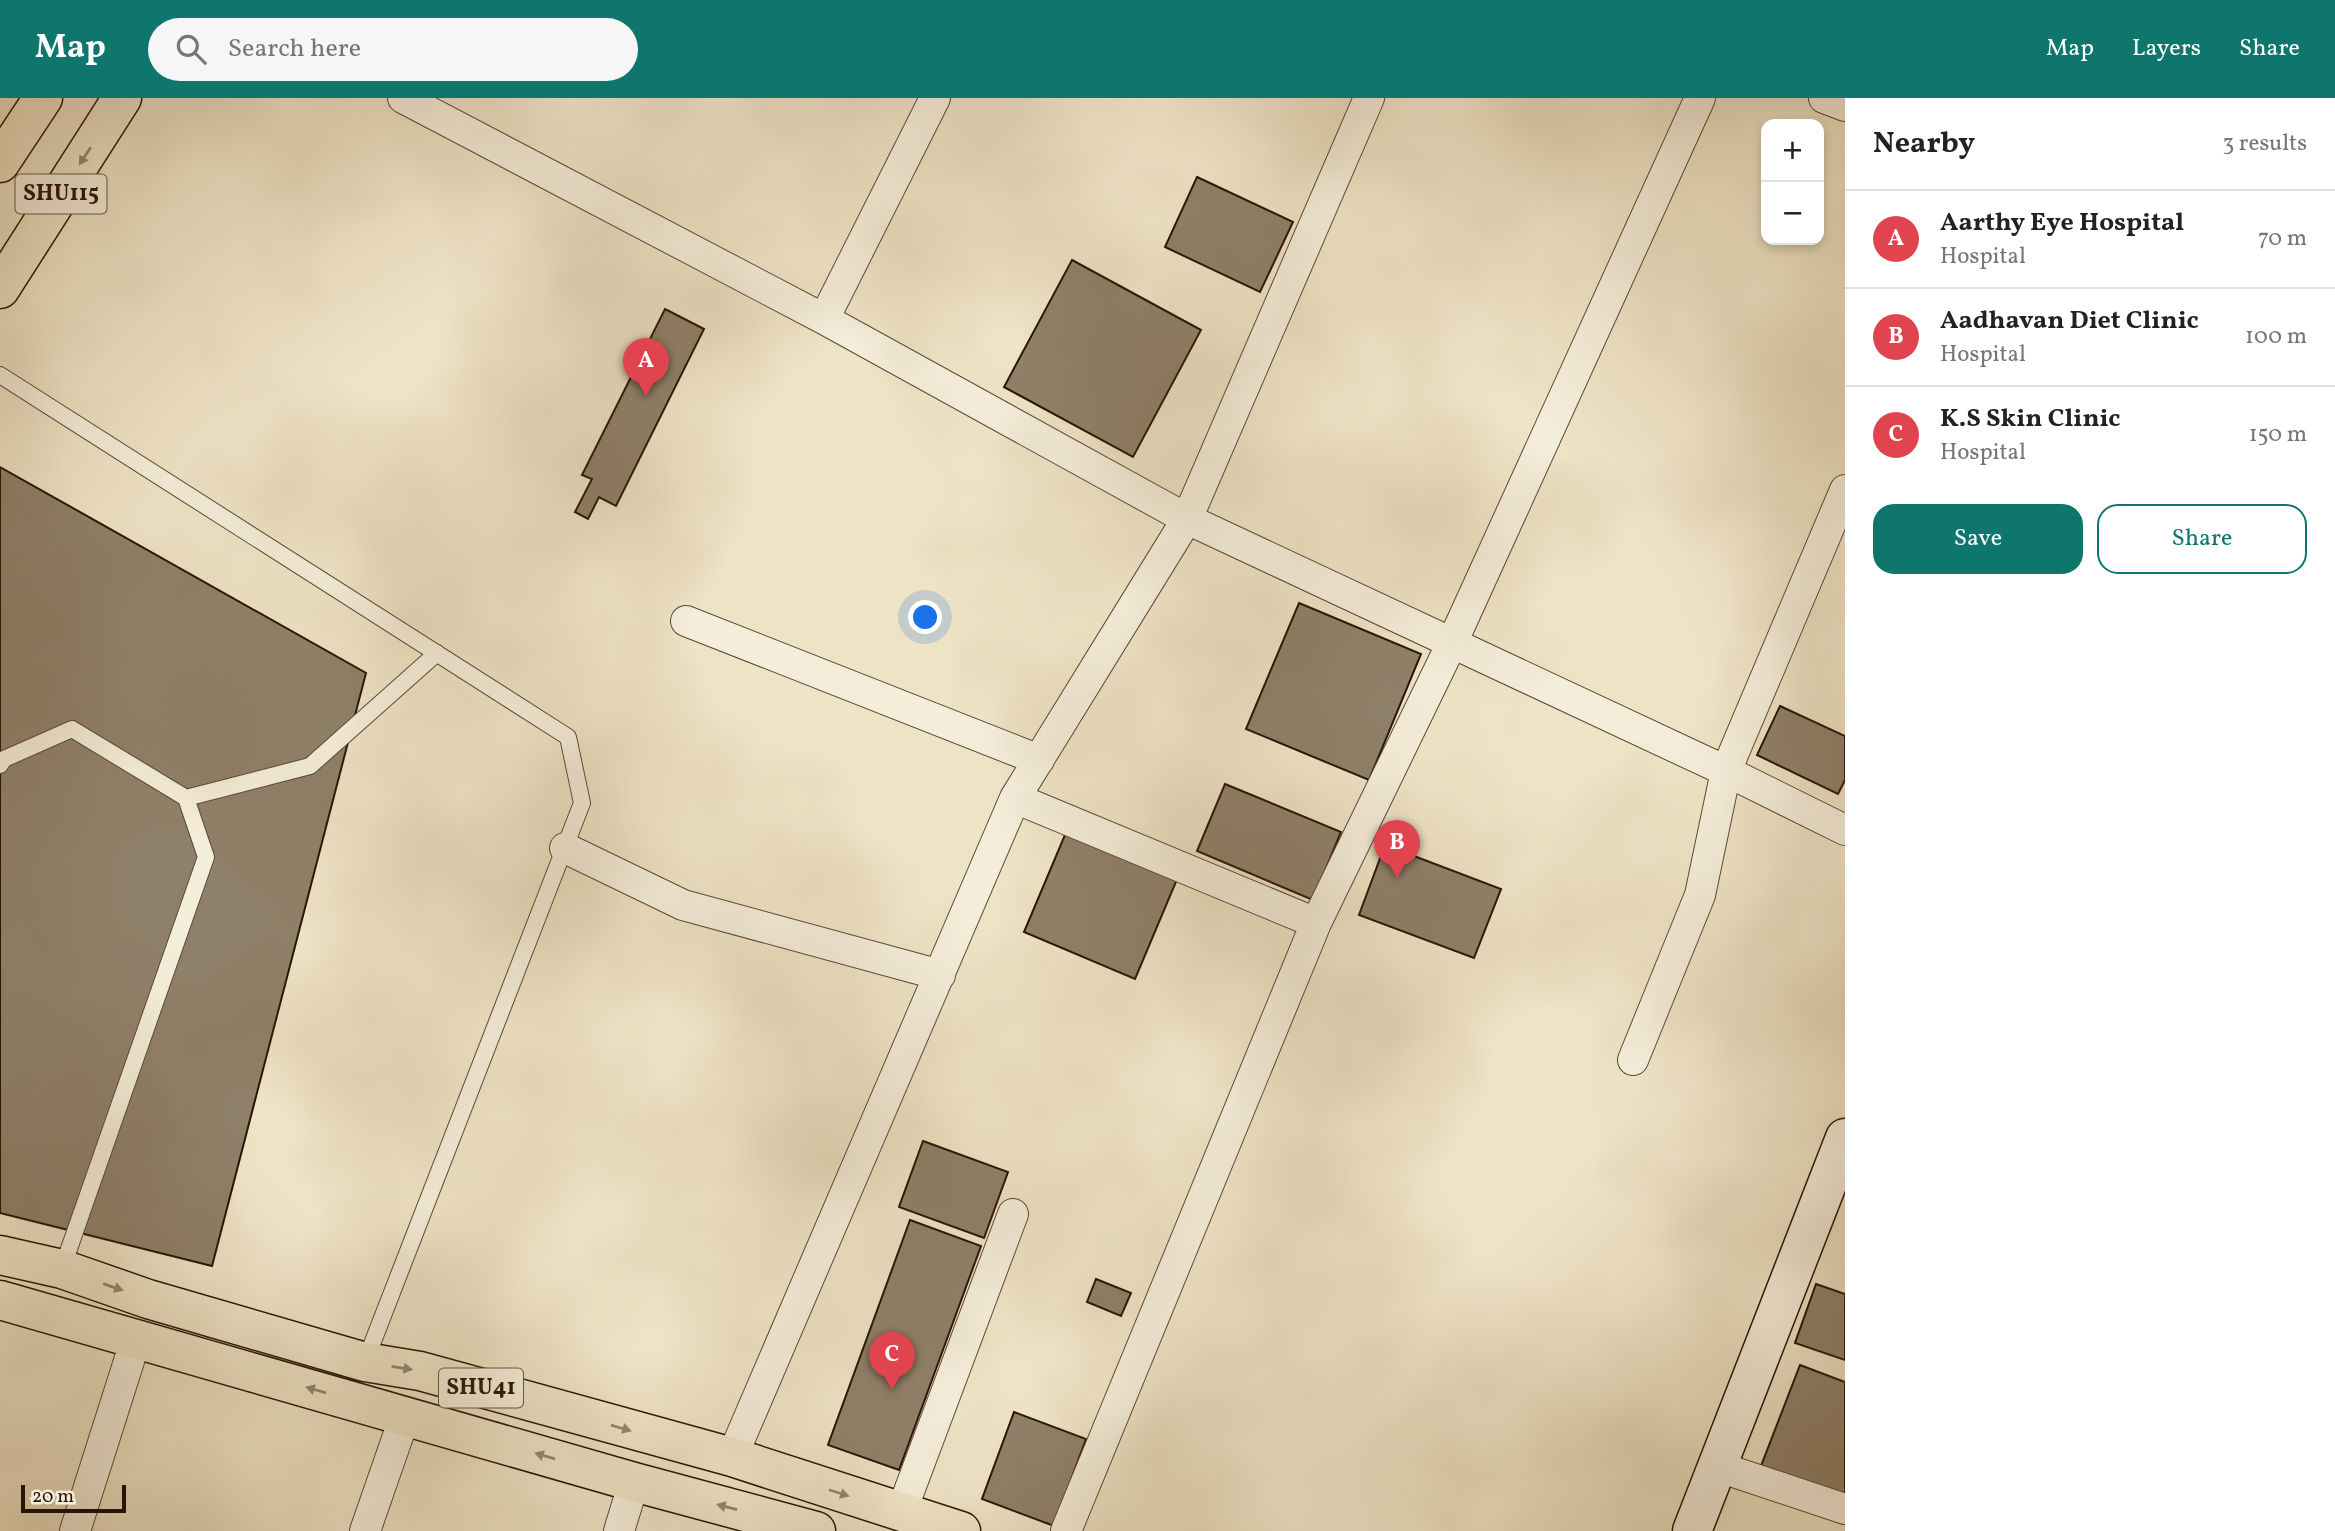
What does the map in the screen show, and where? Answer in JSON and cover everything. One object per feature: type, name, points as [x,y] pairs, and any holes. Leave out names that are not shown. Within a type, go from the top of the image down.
[{"type":"main road","name":"SHU115","points":[[0,163],[43,98]]},
{"type":"main road","name":"SHU115","points":[[0,289],[122,98]]},
{"type":"main road","name":"SHU41","points":[[0,1255],[62,1269],[148,1299],[365,1362],[420,1371],[732,1457],[961,1531]]},
{"type":"main road","points":[[0,1300],[634,1482],[816,1531]]},
{"type":"street","points":[[403,98],[824,319],[1187,519],[1726,771],[1845,830]]},
{"type":"street","points":[[824,319],[935,98]]},
{"type":"street","points":[[732,1457],[1015,798],[1187,519],[1369,98]]},
{"type":"street","points":[[1066,1531],[1316,923],[1452,643],[1700,98]]},
{"type":"street","points":[[1824,98],[1845,106]]},
{"type":"street","points":[[1633,1060],[1700,895],[1726,771],[1845,490]]},
{"type":"street","points":[[686,621],[1039,760]]},
{"type":"street","points":[[1015,798],[1316,923]]},
{"type":"street","points":[[565,848],[683,905],[940,975]]},
{"type":"street","points":[[1692,1531],[1845,1138]]},
{"type":"street","points":[[902,1510],[1013,1214]]},
{"type":"street","points":[[75,1531],[136,1339]]},
{"type":"street","points":[[365,1531],[405,1416]]},
{"type":"street","points":[[1719,1467],[1845,1508]]},
{"type":"street","points":[[619,1531],[634,1482]]},
{"type":"lane","points":[[0,375],[568,737],[582,803],[365,1362]]},
{"type":"lane","points":[[186,798],[310,766],[437,653]]},
{"type":"lane","points":[[0,765],[4,759],[72,729],[186,798],[206,857],[62,1269]]},
{"type":"building","points":[[1197,177],[1293,222],[1260,292],[1165,247]]},
{"type":"building","points":[[1072,260],[1201,330],[1133,457],[1004,387]]},
{"type":"building","points":[[665,309],[704,329],[616,506],[599,497],[588,519],[575,512],[592,479],[582,475]]},
{"type":"building","points":[[0,467],[366,673],[212,1266],[0,1213]]},
{"type":"building","points":[[1299,603],[1421,654],[1369,780],[1246,729]]},
{"type":"building","points":[[1780,706],[1845,736],[1845,780],[1838,794],[1757,755]]},
{"type":"building","points":[[1225,784],[1341,832],[1313,900],[1197,851]]},
{"type":"building","points":[[1067,830],[1178,877],[1135,979],[1024,932]]},
{"type":"building","points":[[1385,845],[1501,889],[1474,958],[1359,915]]},
{"type":"building","points":[[923,1141],[1008,1172],[984,1238],[899,1207]]},
{"type":"building","points":[[910,1220],[981,1246],[899,1470],[828,1445]]},
{"type":"building","points":[[1096,1279],[1131,1293],[1121,1316],[1087,1302]]},
{"type":"building","points":[[1816,1284],[1845,1294],[1845,1360],[1795,1343]]},
{"type":"building","points":[[1800,1365],[1845,1382],[1845,1499],[1761,1466]]},
{"type":"building","points":[[1014,1412],[1086,1439],[1054,1526],[982,1499]]},
{"type":"place","name":"Aarthy Eye Hospital","points":[[646,396]]},
{"type":"place","name":"Aadhavan Diet Clinic","points":[[1397,878]]},
{"type":"place","name":"K.S Skin Clinic","points":[[892,1390]]}]
